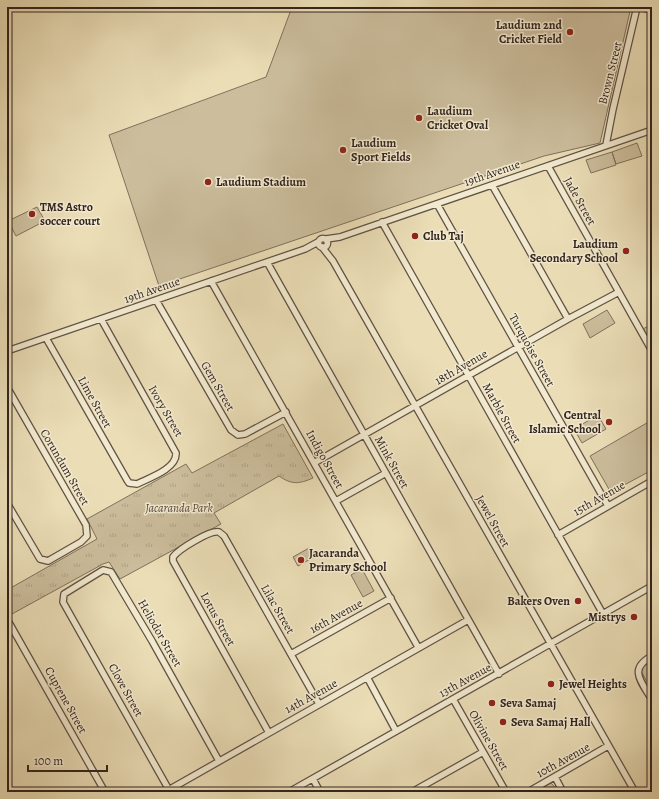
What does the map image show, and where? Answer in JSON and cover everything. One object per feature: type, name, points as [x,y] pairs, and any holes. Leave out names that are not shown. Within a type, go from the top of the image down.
[{"type":"street","points":[[639,7],[652,10]]},
{"type":"street","name":"Brown Street","points":[[606,145],[612,109],[639,7]]},
{"type":"street","name":"19th Avenue","points":[[7,351],[304,249],[323,244],[382,222],[652,130]]},
{"type":"street","name":"Jade Street","points":[[548,166],[652,351]]},
{"type":"street","points":[[492,185],[568,319]]},
{"type":"street","name":"Turquoise Street","points":[[438,204],[608,506]]},
{"type":"street","name":"Marble Street","points":[[382,222],[603,614]]},
{"type":"street","name":"Jewel Street","points":[[323,244],[635,792]]},
{"type":"street","name":"Mink Street","points":[[267,262],[499,674]]},
{"type":"street","name":"Indigo Street","points":[[211,281],[418,647]]},
{"type":"street","name":"18th Avenue","points":[[314,463],[568,319],[619,292]]},
{"type":"street","name":"Gem Street","points":[[156,300],[231,430],[238,435],[245,434],[286,412]]},
{"type":"street","name":"Ivory Street","points":[[101,319],[177,457],[173,464],[137,484],[129,483],[124,477]]},
{"type":"street","name":"Lime Street","points":[[46,338],[124,477]]},
{"type":"street","name":"Corundum Street","points":[[7,387],[88,529],[85,539],[48,560],[40,559],[7,503]]},
{"type":"street","points":[[336,501],[386,473]]},
{"type":"street","name":"15th Avenue","points":[[558,535],[652,481]]},
{"type":"street","name":"Lilac Street","points":[[212,532],[219,532],[224,536],[319,704]]},
{"type":"street","name":"Lotus Street","points":[[212,532],[178,551],[173,557],[173,561],[269,733]]},
{"type":"street","name":"Heliodor Street","points":[[63,602],[64,594],[67,591],[103,570],[111,572],[152,641],[219,761]]},
{"type":"street","name":"13th Avenue","points":[[289,792],[652,587]]},
{"type":"street","name":"16th Avenue","points":[[291,654],[391,598]]},
{"type":"street","name":"Clove Street","points":[[63,602],[167,791]]},
{"type":"street","name":"Cuprene Street","points":[[7,619],[105,792]]},
{"type":"street","name":"14th Avenue","points":[[167,791],[418,647],[468,620]]},
{"type":"street","points":[[652,656],[640,664],[638,671],[640,679],[652,700]]},
{"type":"street","points":[[367,677],[396,731]]},
{"type":"street","name":"Olivine Street","points":[[453,699],[506,792]]},
{"type":"street","name":"10th Avenue","points":[[528,792],[608,746]]},
{"type":"street","points":[[412,792],[483,752]]},
{"type":"street","points":[[555,777],[563,792]]},
{"type":"street","points":[[312,779],[320,792]]},
{"type":"green space","name":"Laudium Sport Fields","points":[[292,7],[631,7],[600,143],[544,156],[159,286],[109,135],[266,77]]},
{"type":"green space","points":[[637,143],[642,156],[616,164],[612,152]]},
{"type":"green space","points":[[612,152],[616,165],[591,173],[586,160]]},
{"type":"green space","name":"TMS Astro soccer court","points":[[37,207],[45,221],[16,236],[8,221]]},
{"type":"green space","points":[[607,310],[615,323],[590,338],[583,324]]},
{"type":"green space","points":[[652,324],[652,344],[643,329]]},
{"type":"green space","points":[[598,415],[606,429],[582,443],[574,429]]},
{"type":"green space","points":[[652,420],[652,470],[615,490],[610,491],[590,456]]},
{"type":"green space","name":"Jacaranda Park","points":[[283,424],[313,478],[296,483],[279,476],[214,513],[221,524],[120,579],[109,562],[12,614],[7,606],[7,590],[97,539],[87,519],[186,464],[192,473]]},
{"type":"green space","points":[[309,548],[314,557],[298,566],[293,557]]},
{"type":"green space","points":[[362,569],[374,591],[363,597],[351,575]]},
{"type":"green space","points":[[652,661],[652,691],[641,671],[644,666]]},
{"type":"green space","points":[[551,783],[559,792],[535,792]]},
{"type":"place","name":"Laudium 2nd Cricket Field","points":[[570,32]]},
{"type":"place","name":"Laudium Cricket Oval","points":[[419,118]]},
{"type":"place","name":"Laudium Sport Fields","points":[[343,150]]},
{"type":"place","name":"Laudium Stadium","points":[[208,182]]},
{"type":"place","name":"TMS Astro soccer court","points":[[32,214]]},
{"type":"place","name":"Club Taj","points":[[415,236]]},
{"type":"place","name":"Laudium Secondary School","points":[[626,251]]},
{"type":"place","name":"Central Islamic School","points":[[609,422]]},
{"type":"place","name":"Jacaranda Primary School","points":[[301,560]]},
{"type":"place","name":"Bakers Oven","points":[[578,601]]},
{"type":"place","name":"Mistrys","points":[[634,617]]},
{"type":"place","name":"Jewel Heights","points":[[551,684]]},
{"type":"place","name":"Seva Samaj","points":[[492,703]]},
{"type":"place","name":"Seva Samaj Hall","points":[[503,722]]}]
